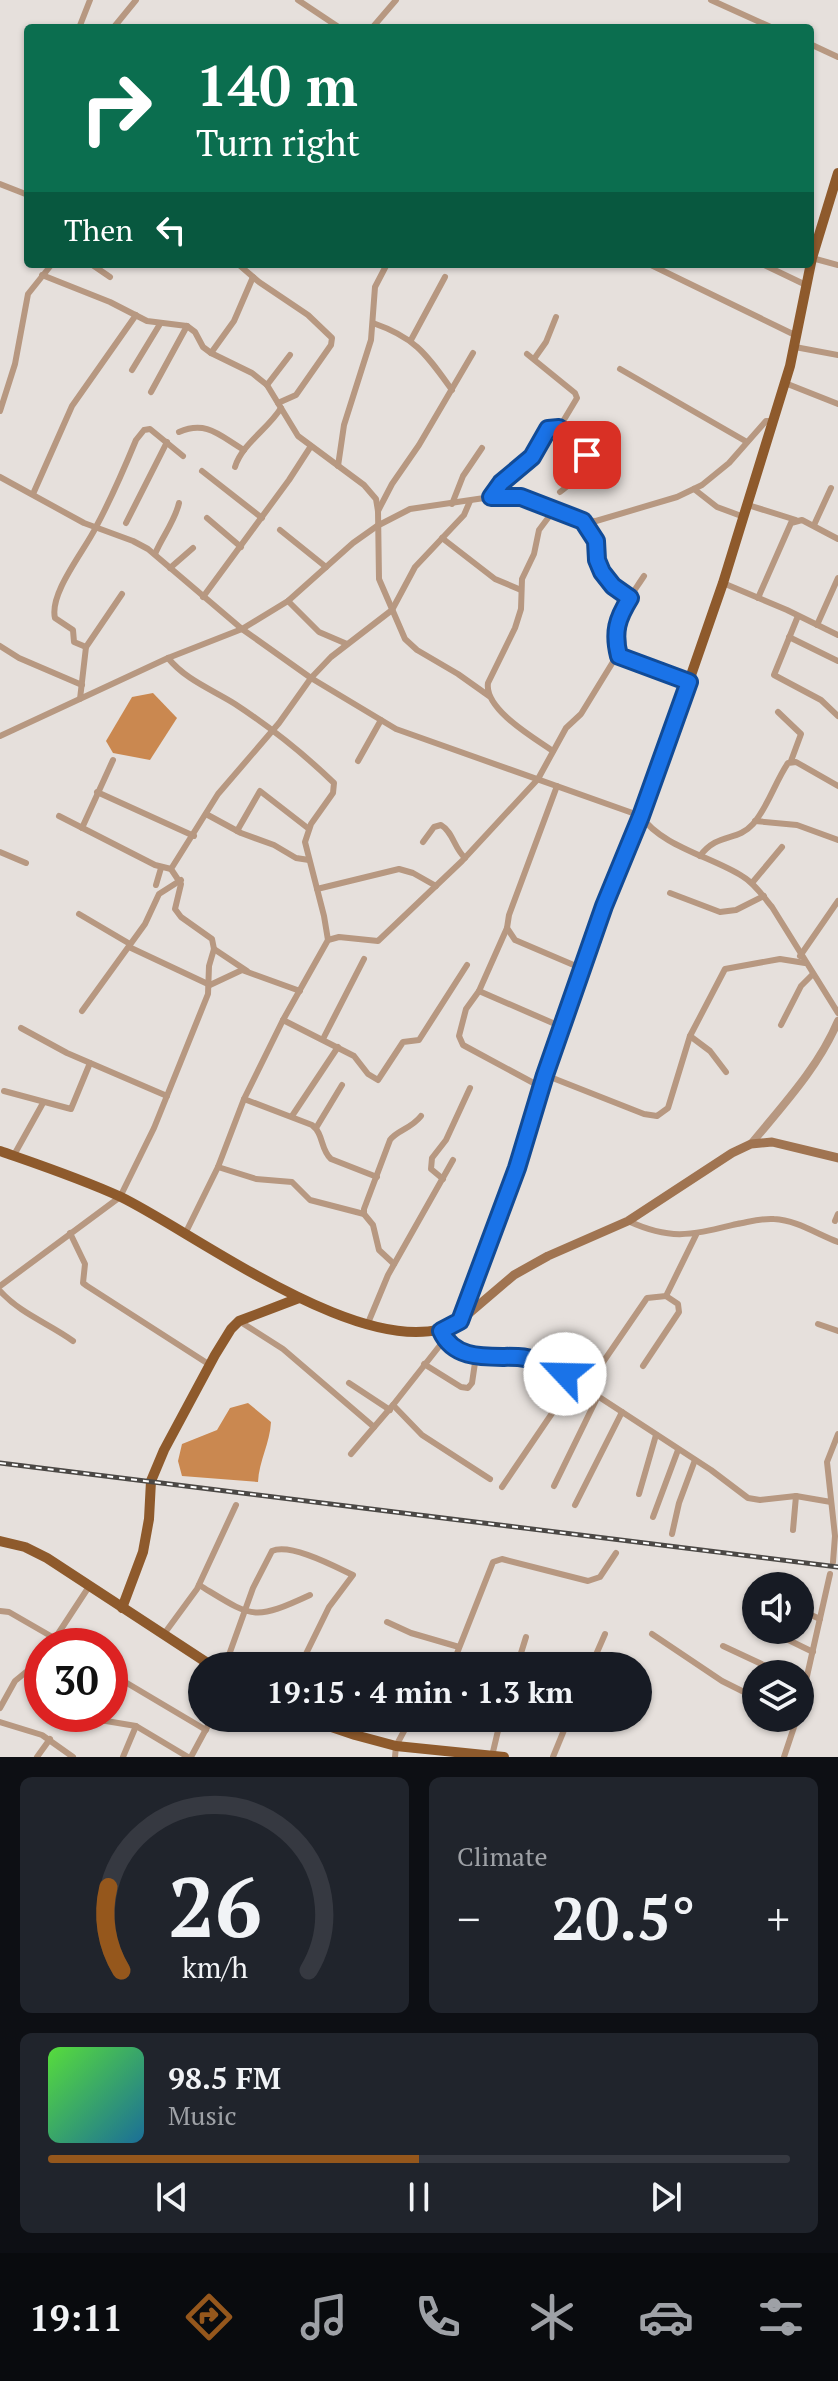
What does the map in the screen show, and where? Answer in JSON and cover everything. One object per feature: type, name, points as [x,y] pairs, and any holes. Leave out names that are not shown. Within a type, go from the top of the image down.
[{"type":"main road","points":[[814,253],[835,196],[838,173]]},
{"type":"main road","points":[[460,1321],[517,1168],[545,1075],[604,906],[641,816],[723,583],[785,383],[810,268]]},
{"type":"main road","points":[[0,1151],[120,1197],[299,1298],[401,1332],[443,1335],[514,1275],[548,1256],[628,1221],[732,1153],[751,1144],[772,1142],[838,1158]]},
{"type":"main road","points":[[122,1608],[143,1552],[151,1481],[164,1450],[210,1365],[239,1321],[299,1298]]},
{"type":"main road","points":[[0,1541],[25,1547],[91,1585],[191,1652]]},
{"type":"main road","points":[[344,1732],[396,1751],[504,1757]]},
{"type":"street","points":[[81,24],[90,0]]},
{"type":"street","points":[[116,24],[136,0]]},
{"type":"street","points":[[298,0],[334,24]]},
{"type":"street","points":[[375,24],[396,0]]},
{"type":"street","points":[[711,0],[764,24]]},
{"type":"street","points":[[814,46],[838,57]]},
{"type":"street","points":[[0,184],[24,193]]},
{"type":"street","points":[[814,259],[838,265]]},
{"type":"street","points":[[0,411],[15,364],[28,294],[48,268]]},
{"type":"street","points":[[97,268],[110,277]]},
{"type":"street","points":[[235,467],[244,450],[266,429],[279,406],[302,388],[331,345],[332,338],[308,315],[253,277],[246,268]]},
{"type":"street","points":[[338,466],[344,425],[368,350],[375,287],[385,268]]},
{"type":"street","points":[[657,268],[796,341],[838,355]]},
{"type":"street","points":[[770,268],[806,285]]},
{"type":"street","points":[[42,275],[160,324],[187,326],[211,353],[252,373],[267,385],[298,436],[372,493],[378,511],[379,579],[410,645],[489,696],[524,732],[553,751]]},
{"type":"street","points":[[211,353],[234,321],[253,277]]},
{"type":"street","points":[[411,340],[445,277]]},
{"type":"street","points":[[33,494],[72,406],[136,315]]},
{"type":"street","points":[[534,359],[546,342],[556,317]]},
{"type":"street","points":[[373,323],[411,340],[433,363],[452,390]]},
{"type":"street","points":[[132,370],[160,324]]},
{"type":"street","points":[[151,392],[187,326]]},
{"type":"street","points":[[378,511],[473,353]]},
{"type":"street","points":[[527,354],[577,397],[559,428]]},
{"type":"street","points":[[267,385],[290,355]]},
{"type":"street","points":[[620,369],[747,442]]},
{"type":"street","points":[[785,383],[838,404]]},
{"type":"street","points":[[0,736],[168,658],[242,629],[288,601],[377,526],[410,509],[491,497],[521,497],[583,521],[596,521],[694,489],[729,463],[766,421],[773,421]]},
{"type":"street","points":[[179,432],[203,426],[244,450]]},
{"type":"street","points":[[559,428],[588,457],[579,477],[560,492]]},
{"type":"street","points":[[491,497],[501,483],[532,457],[548,429],[559,428]]},
{"type":"street","points":[[86,647],[74,642],[73,630],[55,618],[54,611],[65,580],[96,528],[144,430],[150,429],[183,456]]},
{"type":"street","points":[[126,523],[167,442]]},
{"type":"street","points":[[203,597],[311,446]]},
{"type":"street","points":[[452,504],[463,476],[482,448]]},
{"type":"street","points":[[202,471],[262,518]]},
{"type":"street","points":[[0,477],[96,528],[133,541],[155,554],[242,629],[311,678],[381,720],[408,734],[641,816],[653,829],[739,874],[764,896],[838,1013]]},
{"type":"street","points":[[814,525],[831,488]]},
{"type":"street","points":[[694,489],[717,507],[796,520],[814,525],[838,539]]},
{"type":"street","points":[[171,869],[218,794],[311,678],[347,644],[392,610],[415,567],[464,515],[470,501]]},
{"type":"street","points":[[155,554],[179,503]]},
{"type":"street","points":[[489,696],[488,683],[521,609],[522,579],[534,554],[539,530],[554,510]]},
{"type":"street","points":[[207,518],[241,547]]},
{"type":"street","points":[[758,598],[787,530],[796,520]]},
{"type":"street","points":[[583,521],[596,541],[597,560],[602,572],[613,586],[630,598]]},
{"type":"street","points":[[280,530],[326,567]]},
{"type":"street","points":[[442,538],[495,579],[521,590]]},
{"type":"street","points":[[170,568],[193,548]]},
{"type":"street","points":[[619,656],[615,633],[619,615],[644,576]]},
{"type":"street","points":[[817,625],[838,578]]},
{"type":"street","points":[[723,583],[838,635]]},
{"type":"street","points":[[80,699],[86,647],[122,594]]},
{"type":"street","points":[[288,601],[319,632],[347,644]]},
{"type":"street","points":[[798,616],[774,675],[821,700],[838,716]]},
{"type":"street","points":[[789,637],[838,661]]},
{"type":"street","points":[[0,646],[19,658],[82,685]]},
{"type":"street","points":[[619,656],[689,682]]},
{"type":"street","points":[[328,940],[339,937],[378,941],[465,858],[538,779],[566,728],[581,714],[611,663],[619,656]]},
{"type":"street","points":[[168,658],[179,672],[272,730],[334,783],[333,793],[309,829],[305,842],[328,940],[283,1020],[244,1099],[218,1167],[185,1234]]},
{"type":"street","points":[[700,856],[711,843],[732,837],[755,821],[791,761],[801,734],[778,712]]},
{"type":"street","points":[[358,761],[381,720]]},
{"type":"street","points":[[82,828],[113,760]]},
{"type":"street","points":[[791,761],[838,786]]},
{"type":"street","points":[[474,1002],[507,928],[509,915],[557,786]]},
{"type":"street","points":[[237,831],[260,791],[309,829]]},
{"type":"street","points":[[97,792],[194,836]]},
{"type":"street","points":[[206,814],[296,858],[309,860]]},
{"type":"street","points":[[59,816],[161,868],[171,869],[181,880]]},
{"type":"street","points":[[755,821],[797,825],[838,840]]},
{"type":"street","points":[[423,842],[434,827],[441,825],[449,831],[455,848],[465,858]]},
{"type":"street","points":[[752,883],[782,847]]},
{"type":"street","points":[[0,852],[26,863]]},
{"type":"street","points":[[156,885],[161,868]]},
{"type":"street","points":[[317,889],[399,869],[436,886]]},
{"type":"street","points":[[82,1011],[148,920],[159,894],[181,880]]},
{"type":"street","points":[[73,1341],[45,1321],[22,1312],[0,1288],[120,1197],[154,1128],[208,994],[209,966],[214,949],[212,939],[181,917],[175,909],[181,880]]},
{"type":"street","points":[[670,893],[720,912],[736,910],[764,896]]},
{"type":"street","points":[[800,956],[838,901]]},
{"type":"street","points":[[79,914],[130,945],[210,985]]},
{"type":"street","points":[[507,928],[515,940],[583,969]]},
{"type":"street","points":[[214,949],[247,971],[300,991]]},
{"type":"street","points":[[323,1039],[364,959]]},
{"type":"street","points":[[545,1075],[644,1114],[663,1114],[670,1103],[690,1036],[720,974],[729,966],[762,964],[780,959],[805,963]]},
{"type":"street","points":[[283,1020],[357,1058],[372,1077],[380,1079],[403,1042],[419,1040],[467,965]]},
{"type":"street","points":[[210,985],[247,971]]},
{"type":"street","points":[[781,1025],[801,986],[812,975]]},
{"type":"street","points":[[479,991],[562,1027]]},
{"type":"street","points":[[479,991],[466,1009],[459,1036],[463,1045],[542,1088]]},
{"type":"street","points":[[751,1144],[808,1074],[838,1021]]},
{"type":"street","points":[[21,1028],[90,1063],[167,1096]]},
{"type":"street","points":[[690,1036],[710,1051],[726,1072]]},
{"type":"street","points":[[292,1116],[338,1047]]},
{"type":"street","points":[[4,1091],[71,1109],[90,1063]]},
{"type":"street","points":[[316,1128],[342,1085]]},
{"type":"street","points":[[443,1179],[431,1169],[432,1158],[446,1140],[470,1088]]},
{"type":"street","points":[[244,1099],[316,1128],[325,1153],[331,1159],[377,1177]]},
{"type":"street","points":[[13,1156],[43,1103]]},
{"type":"street","points":[[364,1214],[390,1140],[396,1133],[411,1128],[421,1116]]},
{"type":"street","points":[[368,1323],[394,1264],[453,1160]]},
{"type":"street","points":[[218,1167],[256,1179],[292,1182],[310,1200],[364,1214],[373,1225],[379,1250],[394,1264]]},
{"type":"street","points":[[628,1221],[657,1232],[696,1235],[773,1218],[838,1242]]},
{"type":"street","points":[[70,1233],[83,1257],[83,1283],[210,1365]]},
{"type":"street","points":[[666,1296],[696,1235]]},
{"type":"street","points":[[599,1368],[647,1298],[666,1296],[678,1304],[679,1312],[643,1366]]},
{"type":"street","points":[[239,1321],[283,1349],[374,1427]]},
{"type":"street","points":[[818,1324],[838,1331]]},
{"type":"street","points":[[351,1454],[392,1408],[443,1335],[454,1347],[476,1356],[547,1363],[748,1498],[760,1500],[796,1496],[831,1502]]},
{"type":"street","points":[[424,1364],[461,1387],[468,1388],[472,1383],[476,1356]]},
{"type":"street","points":[[502,1487],[557,1406],[570,1378]]},
{"type":"street","points":[[349,1383],[392,1408],[422,1435],[490,1479]]},
{"type":"street","points":[[554,1486],[598,1396]]},
{"type":"street","points":[[575,1505],[622,1412]]},
{"type":"street","points":[[833,1562],[835,1536],[827,1462],[838,1434]]},
{"type":"street","points":[[639,1494],[656,1435]]},
{"type":"street","points":[[653,1517],[678,1450]]},
{"type":"street","points":[[672,1534],[679,1503],[695,1460]]},
{"type":"street","points":[[793,1530],[796,1496]]},
{"type":"street","points":[[164,1634],[199,1585],[236,1505]]},
{"type":"street","points":[[230,1652],[257,1577],[268,1556],[282,1548],[322,1560],[353,1575],[329,1607],[307,1652]]},
{"type":"street","points":[[457,1652],[493,1562],[497,1559],[588,1581],[600,1577],[616,1553]]},
{"type":"street","points":[[810,1660],[830,1574]]},
{"type":"street","points":[[63,1628],[91,1585]]},
{"type":"street","points":[[199,1585],[245,1612],[275,1610],[310,1595]]},
{"type":"street","points":[[0,1611],[9,1612],[38,1628]]},
{"type":"street","points":[[814,1616],[820,1619]]},
{"type":"street","points":[[387,1622],[459,1647]]},
{"type":"street","points":[[597,1652],[605,1634]]},
{"type":"street","points":[[652,1634],[742,1691]]},
{"type":"street","points":[[521,1652],[526,1637]]},
{"type":"street","points":[[797,1644],[813,1652]]},
{"type":"street","points":[[723,1646],[753,1660]]},
{"type":"street","points":[[0,1708],[15,1681],[24,1674]]},
{"type":"street","points":[[128,1684],[188,1719]]},
{"type":"street","points":[[0,1722],[50,1739],[73,1757]]},
{"type":"street","points":[[128,1725],[136,1726],[190,1757],[205,1732]]},
{"type":"street","points":[[123,1757],[136,1726]]},
{"type":"street","points":[[396,1751],[405,1732]]},
{"type":"street","points":[[492,1756],[498,1732]]},
{"type":"street","points":[[553,1757],[563,1732]]},
{"type":"street","points":[[784,1757],[792,1732]]},
{"type":"street","points":[[37,1757],[50,1739]]},
{"type":"shaded area","points":[[153,693],[177,718],[150,760],[113,753],[106,741],[132,697]]},
{"type":"shaded area","points":[[248,1403],[271,1422],[258,1482],[182,1476],[178,1461],[182,1444],[217,1430],[230,1408]]},
{"type":"railway","points":[[0,1463],[838,1567]]},
{"type":"route","points":[[565,1374],[547,1363],[528,1359],[476,1356],[449,1344],[441,1331],[460,1321],[517,1168],[545,1075],[604,906],[641,816],[689,682],[619,656],[615,633],[619,615],[630,598],[613,586],[597,564],[596,541],[583,521],[521,497],[491,497],[501,483],[532,457],[548,429],[559,428],[587,455]]}]
